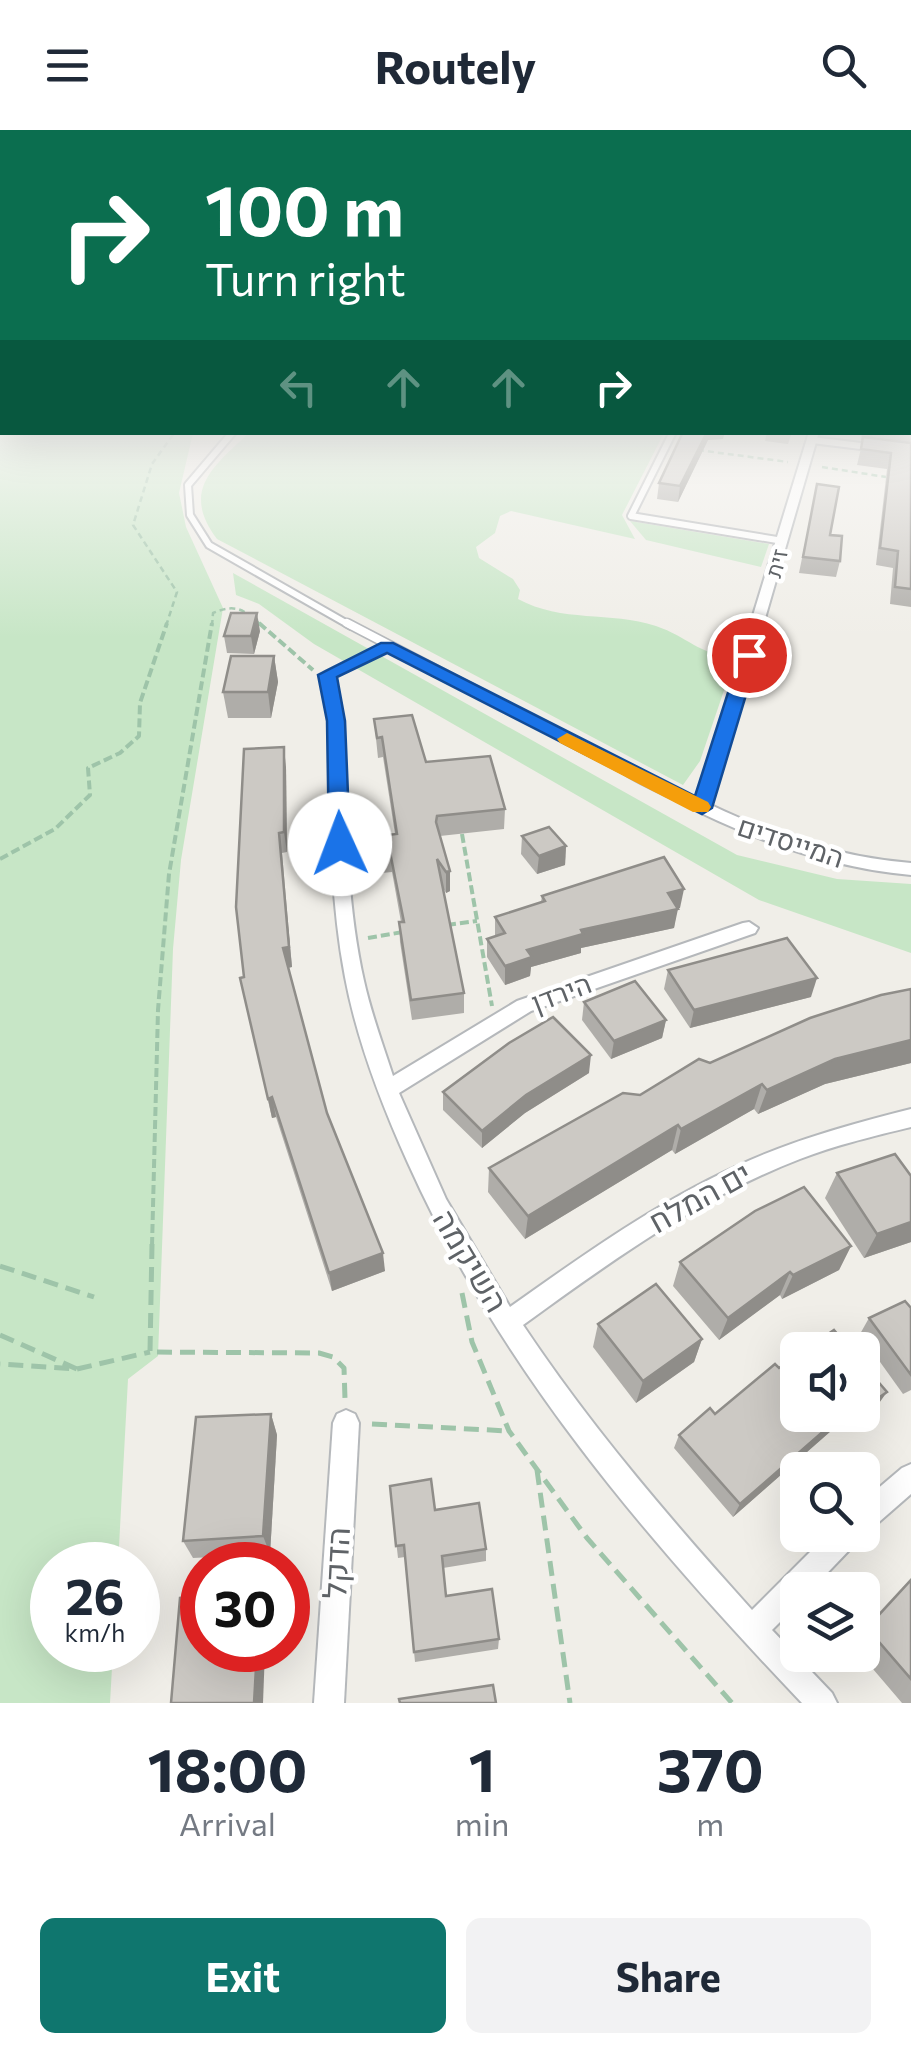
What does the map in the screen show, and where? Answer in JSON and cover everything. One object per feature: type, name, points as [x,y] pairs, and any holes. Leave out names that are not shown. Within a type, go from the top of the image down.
[{"type":"street","name":"זית","points":[[702,808],[797,491]]},
{"type":"street","name":"השיקמה","points":[[336,721],[341,879],[363,1015],[389,1089],[448,1225],[552,1388],[614,1469],[752,1629],[822,1703]]},
{"type":"street","name":"המייסדים","points":[[623,767],[790,847],[848,862],[911,869]]},
{"type":"street","name":"הירדן","points":[[389,1089],[494,1022],[580,984],[749,928]]},
{"type":"street","name":"ים המלח","points":[[509,1321],[698,1192],[766,1159],[911,1118]]},
{"type":"street","name":"הדקל","points":[[329,1703],[346,1423]]},
{"type":"street","points":[[880,1504],[911,1477]]},
{"type":"street","points":[[752,1629],[829,1552]]},
{"type":"lane","points":[[188,491],[190,515],[201,538],[240,565],[387,646],[623,767]]},
{"type":"lane","points":[[643,491],[631,516],[782,542]]},
{"type":"lane","points":[[336,721],[327,675],[387,646]]},
{"type":"path","points":[[0,859],[56,830],[90,795],[88,768],[120,754],[139,736],[140,703],[177,592],[150,558],[133,525],[147,491]]},
{"type":"path","points":[[150,1352],[156,1109],[168,912],[178,805],[208,661],[213,613],[227,607],[242,608],[295,650],[308,668],[327,675]]},
{"type":"path","points":[[462,834],[494,1022]]},
{"type":"path","points":[[440,926],[477,921]]},
{"type":"path","points":[[348,941],[404,932]]},
{"type":"path","points":[[0,1266],[94,1297]]},
{"type":"path","points":[[460,1283],[472,1342],[509,1431],[588,1538],[732,1703]]},
{"type":"path","points":[[0,1335],[78,1369]]},
{"type":"path","points":[[0,1364],[78,1369],[150,1352],[174,1358],[311,1353],[334,1358],[344,1369],[346,1423],[509,1431]]},
{"type":"path","points":[[537,1469],[570,1703]]},
{"type":"green space","points":[[0,491],[179,491],[186,527],[223,608],[181,860],[173,949],[158,1356],[128,1379],[119,1542],[30,1542],[30,1672],[112,1672],[110,1703],[0,1703]]},
{"type":"green space","points":[[634,491],[622,515],[635,539],[511,511],[500,516],[495,533],[476,547],[479,558],[513,579],[520,590],[518,599],[552,611],[656,626],[702,649],[735,658],[700,761],[683,785],[217,539],[206,522],[202,493]]},
{"type":"green space","points":[[630,521],[769,544],[761,567],[646,540]]},
{"type":"green space","points":[[233,573],[737,855],[837,879],[911,884],[911,953],[759,900],[314,644],[259,604],[236,595]]},
{"type":"building","points":[[816,491],[838,491],[830,535],[842,536],[840,561],[803,557]]},
{"type":"building","points":[[887,491],[911,491],[911,589],[895,587],[898,551],[880,548]]},
{"type":"building","points":[[231,613],[257,613],[251,636],[224,636]]},
{"type":"building","points":[[231,656],[274,656],[268,692],[223,692]]},
{"type":"building","points":[[412,715],[426,762],[490,756],[505,809],[437,816],[450,871],[446,872],[437,859],[464,993],[411,1000],[399,922],[404,922],[390,852],[381,853],[377,836],[397,834],[382,737],[377,738],[374,719]]},
{"type":"building","points":[[284,747],[284,832],[279,833],[289,947],[283,948],[327,1113],[383,1253],[329,1273],[272,1097],[268,1099],[240,978],[244,977],[236,907],[244,749]]},
{"type":"building","points":[[549,827],[566,846],[539,856],[522,836]]},
{"type":"building","points":[[664,857],[684,889],[668,893],[678,909],[581,930],[583,934],[527,950],[532,957],[505,966],[487,939],[505,933],[495,917],[545,901],[542,896]]},
{"type":"building","points":[[787,938],[817,978],[694,1010],[668,970]]},
{"type":"building","points":[[635,981],[666,1020],[614,1041],[584,1002]]},
{"type":"building","points":[[911,989],[911,1040],[835,1059],[767,1090],[762,1084],[681,1129],[678,1125],[528,1216],[489,1168],[623,1093],[640,1095],[699,1059],[710,1063],[810,1018]]},
{"type":"building","points":[[553,1017],[591,1055],[526,1095],[482,1131],[443,1092],[509,1043]]},
{"type":"building","points":[[895,1154],[911,1176],[911,1222],[877,1234],[837,1173]]},
{"type":"building","points":[[804,1187],[851,1246],[793,1275],[790,1272],[728,1318],[680,1262],[755,1211]]},
{"type":"building","points":[[656,1284],[702,1339],[643,1381],[598,1324]]},
{"type":"building","points":[[905,1301],[911,1308],[911,1375],[880,1332],[869,1318]]},
{"type":"building","points":[[775,1364],[779,1368],[780,1432],[823,1432],[800,1452],[780,1452],[780,1469],[740,1504],[679,1435],[710,1408],[715,1414]]},
{"type":"building","points":[[271,1414],[263,1536],[183,1541],[196,1417]]},
{"type":"building","points":[[431,1479],[435,1510],[479,1503],[486,1549],[442,1556],[446,1596],[492,1589],[499,1639],[414,1652],[404,1545],[396,1546],[390,1486]]},
{"type":"building","points":[[911,1580],[911,1679],[880,1643],[880,1614]]},
{"type":"building","points":[[180,1598],[180,1672],[256,1672],[254,1703],[171,1703]]},
{"type":"building","points":[[493,1685],[496,1703],[400,1703],[399,1699]]},
{"type":"slow traffic","points":[[567,739],[701,807]]},
{"type":"route","points":[[340,844],[336,721],[327,675],[387,646],[702,808],[749,655]]}]
